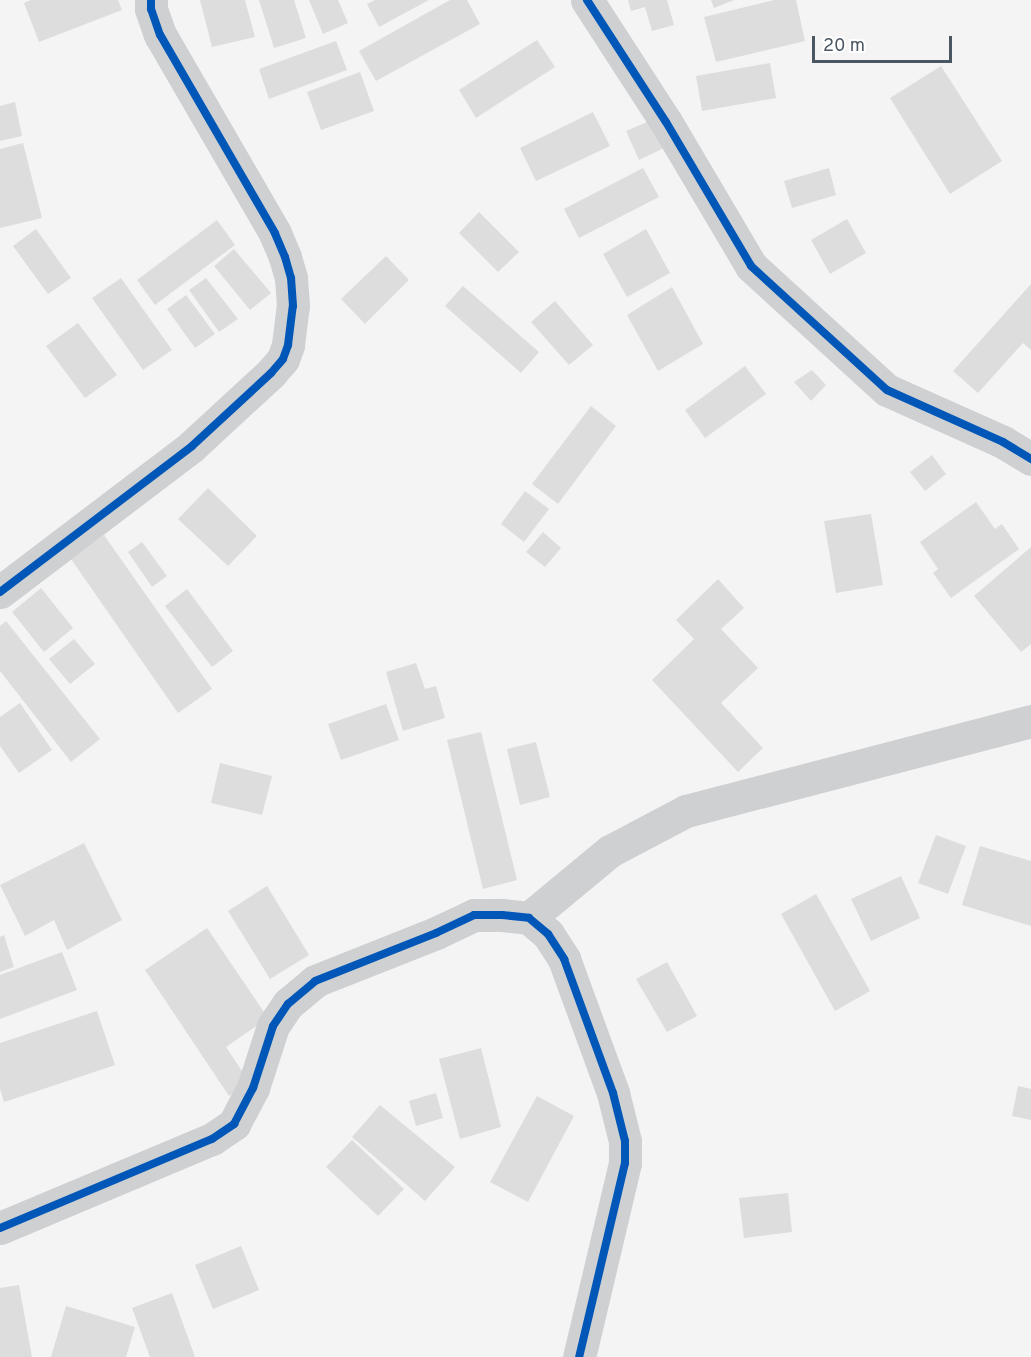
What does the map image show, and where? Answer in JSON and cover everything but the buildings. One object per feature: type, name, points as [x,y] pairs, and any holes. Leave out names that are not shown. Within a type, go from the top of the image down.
[{"type":"street","points":[[0,592],[192,446],[272,373],[283,359],[288,345],[293,306],[291,278],[285,257],[274,233],[160,35],[151,9],[151,0]]},
{"type":"street","points":[[587,0],[666,122],[751,266],[887,390],[1003,442],[1031,459]]},
{"type":"street","points":[[529,918],[610,851],[686,811],[1031,721]]},
{"type":"street","points":[[0,1228],[212,1139],[234,1124],[253,1088],[273,1026],[288,1004],[315,981],[474,915],[529,918],[548,934],[564,959],[613,1093],[625,1141],[625,1164],[579,1357]]},
{"type":"cycle path","points":[[0,592],[192,446],[271,373],[283,359],[288,345],[293,306],[291,278],[285,257],[275,233],[160,35],[151,9],[151,0]]},
{"type":"cycle path","points":[[587,0],[666,122],[751,266],[887,390],[1003,442],[1031,459]]},
{"type":"cycle path","points":[[0,1228],[212,1139],[234,1124],[253,1088],[273,1026],[288,1004],[315,981],[436,933],[474,915],[529,918],[548,934],[564,959],[613,1093],[625,1141],[625,1163],[579,1357]]}]
